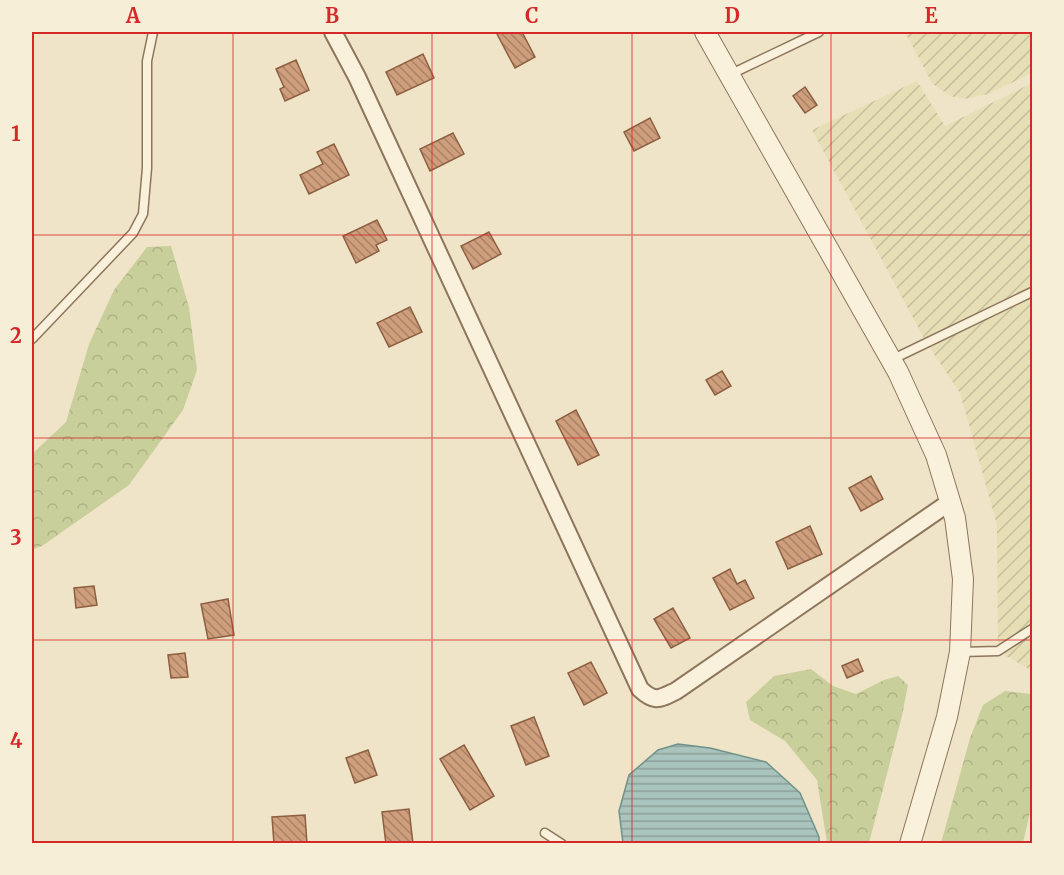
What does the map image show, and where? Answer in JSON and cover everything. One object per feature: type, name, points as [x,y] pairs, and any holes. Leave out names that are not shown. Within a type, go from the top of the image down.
[{"type":"street","points":[[333,32],[357,77],[640,690],[649,698],[659,699],[676,691],[950,502]]},
{"type":"street","points":[[705,32],[891,360],[936,455],[955,518],[963,579],[960,652],[946,717],[910,843]]},
{"type":"lane","points":[[32,339],[133,232],[143,214],[147,168],[147,61],[153,32]]},
{"type":"lane","points":[[729,75],[819,32]]},
{"type":"lane","points":[[891,360],[1032,292]]},
{"type":"lane","points":[[960,652],[998,651],[1032,629]]},
{"type":"lane","points":[[545,833],[562,843]]},
{"type":"shaded area","points":[[905,32],[1032,32],[1032,73],[988,94],[965,99],[950,96],[932,83]]},
{"type":"shaded area","points":[[917,81],[945,126],[1032,83],[1032,671],[998,651],[997,525],[960,393],[926,342],[812,130]]},
{"type":"green space","points":[[171,246],[189,307],[197,370],[183,410],[129,485],[42,546],[32,550],[32,454],[66,422],[89,344],[114,290],[147,247]]},
{"type":"green space","points":[[811,669],[833,686],[856,694],[884,680],[898,676],[908,685],[869,843],[827,843],[817,780],[785,741],[750,720],[746,702],[774,676]]},
{"type":"green space","points":[[1005,691],[1032,694],[1032,803],[1023,843],[941,843],[970,738],[983,705]]},
{"type":"water","points":[[678,744],[710,748],[766,762],[800,793],[819,837],[819,843],[623,843],[619,811],[629,775],[658,750]]},
{"type":"building","points":[[496,32],[522,32],[535,57],[515,68]]},
{"type":"building","points":[[423,54],[434,78],[397,95],[386,72]]},
{"type":"building","points":[[296,60],[309,90],[285,101],[280,89],[284,87],[276,69]]},
{"type":"building","points":[[805,87],[817,105],[805,113],[793,96]]},
{"type":"building","points":[[650,118],[660,138],[634,151],[624,132]]},
{"type":"building","points":[[453,133],[464,154],[430,171],[420,149]]},
{"type":"building","points":[[334,144],[349,175],[309,194],[300,175],[323,164],[317,152]]},
{"type":"building","points":[[377,220],[387,240],[376,245],[379,251],[356,263],[343,236]]},
{"type":"building","points":[[489,232],[501,254],[473,269],[461,246]]},
{"type":"building","points":[[410,307],[422,332],[389,347],[377,323]]},
{"type":"building","points":[[722,371],[731,386],[715,395],[706,380]]},
{"type":"building","points":[[576,410],[599,455],[578,465],[556,421]]},
{"type":"building","points":[[871,476],[883,499],[861,511],[849,488]]},
{"type":"building","points":[[810,526],[822,554],[788,569],[776,542]]},
{"type":"building","points":[[730,569],[737,584],[745,580],[754,598],[730,610],[713,578]]},
{"type":"building","points":[[94,586],[97,605],[76,608],[74,588]]},
{"type":"building","points":[[228,599],[234,635],[208,639],[201,604]]},
{"type":"building","points":[[673,608],[690,638],[671,648],[654,619]]},
{"type":"building","points":[[185,653],[188,677],[171,678],[168,655]]},
{"type":"building","points":[[858,659],[863,671],[847,678],[842,666]]},
{"type":"building","points":[[591,662],[607,693],[584,705],[568,673]]},
{"type":"building","points":[[534,717],[549,756],[526,765],[511,726]]},
{"type":"building","points":[[464,745],[494,796],[470,810],[440,759]]},
{"type":"building","points":[[368,750],[377,775],[355,783],[346,758]]},
{"type":"building","points":[[409,809],[413,844],[386,844],[382,812]]},
{"type":"building","points":[[305,815],[307,844],[274,844],[272,817]]}]
